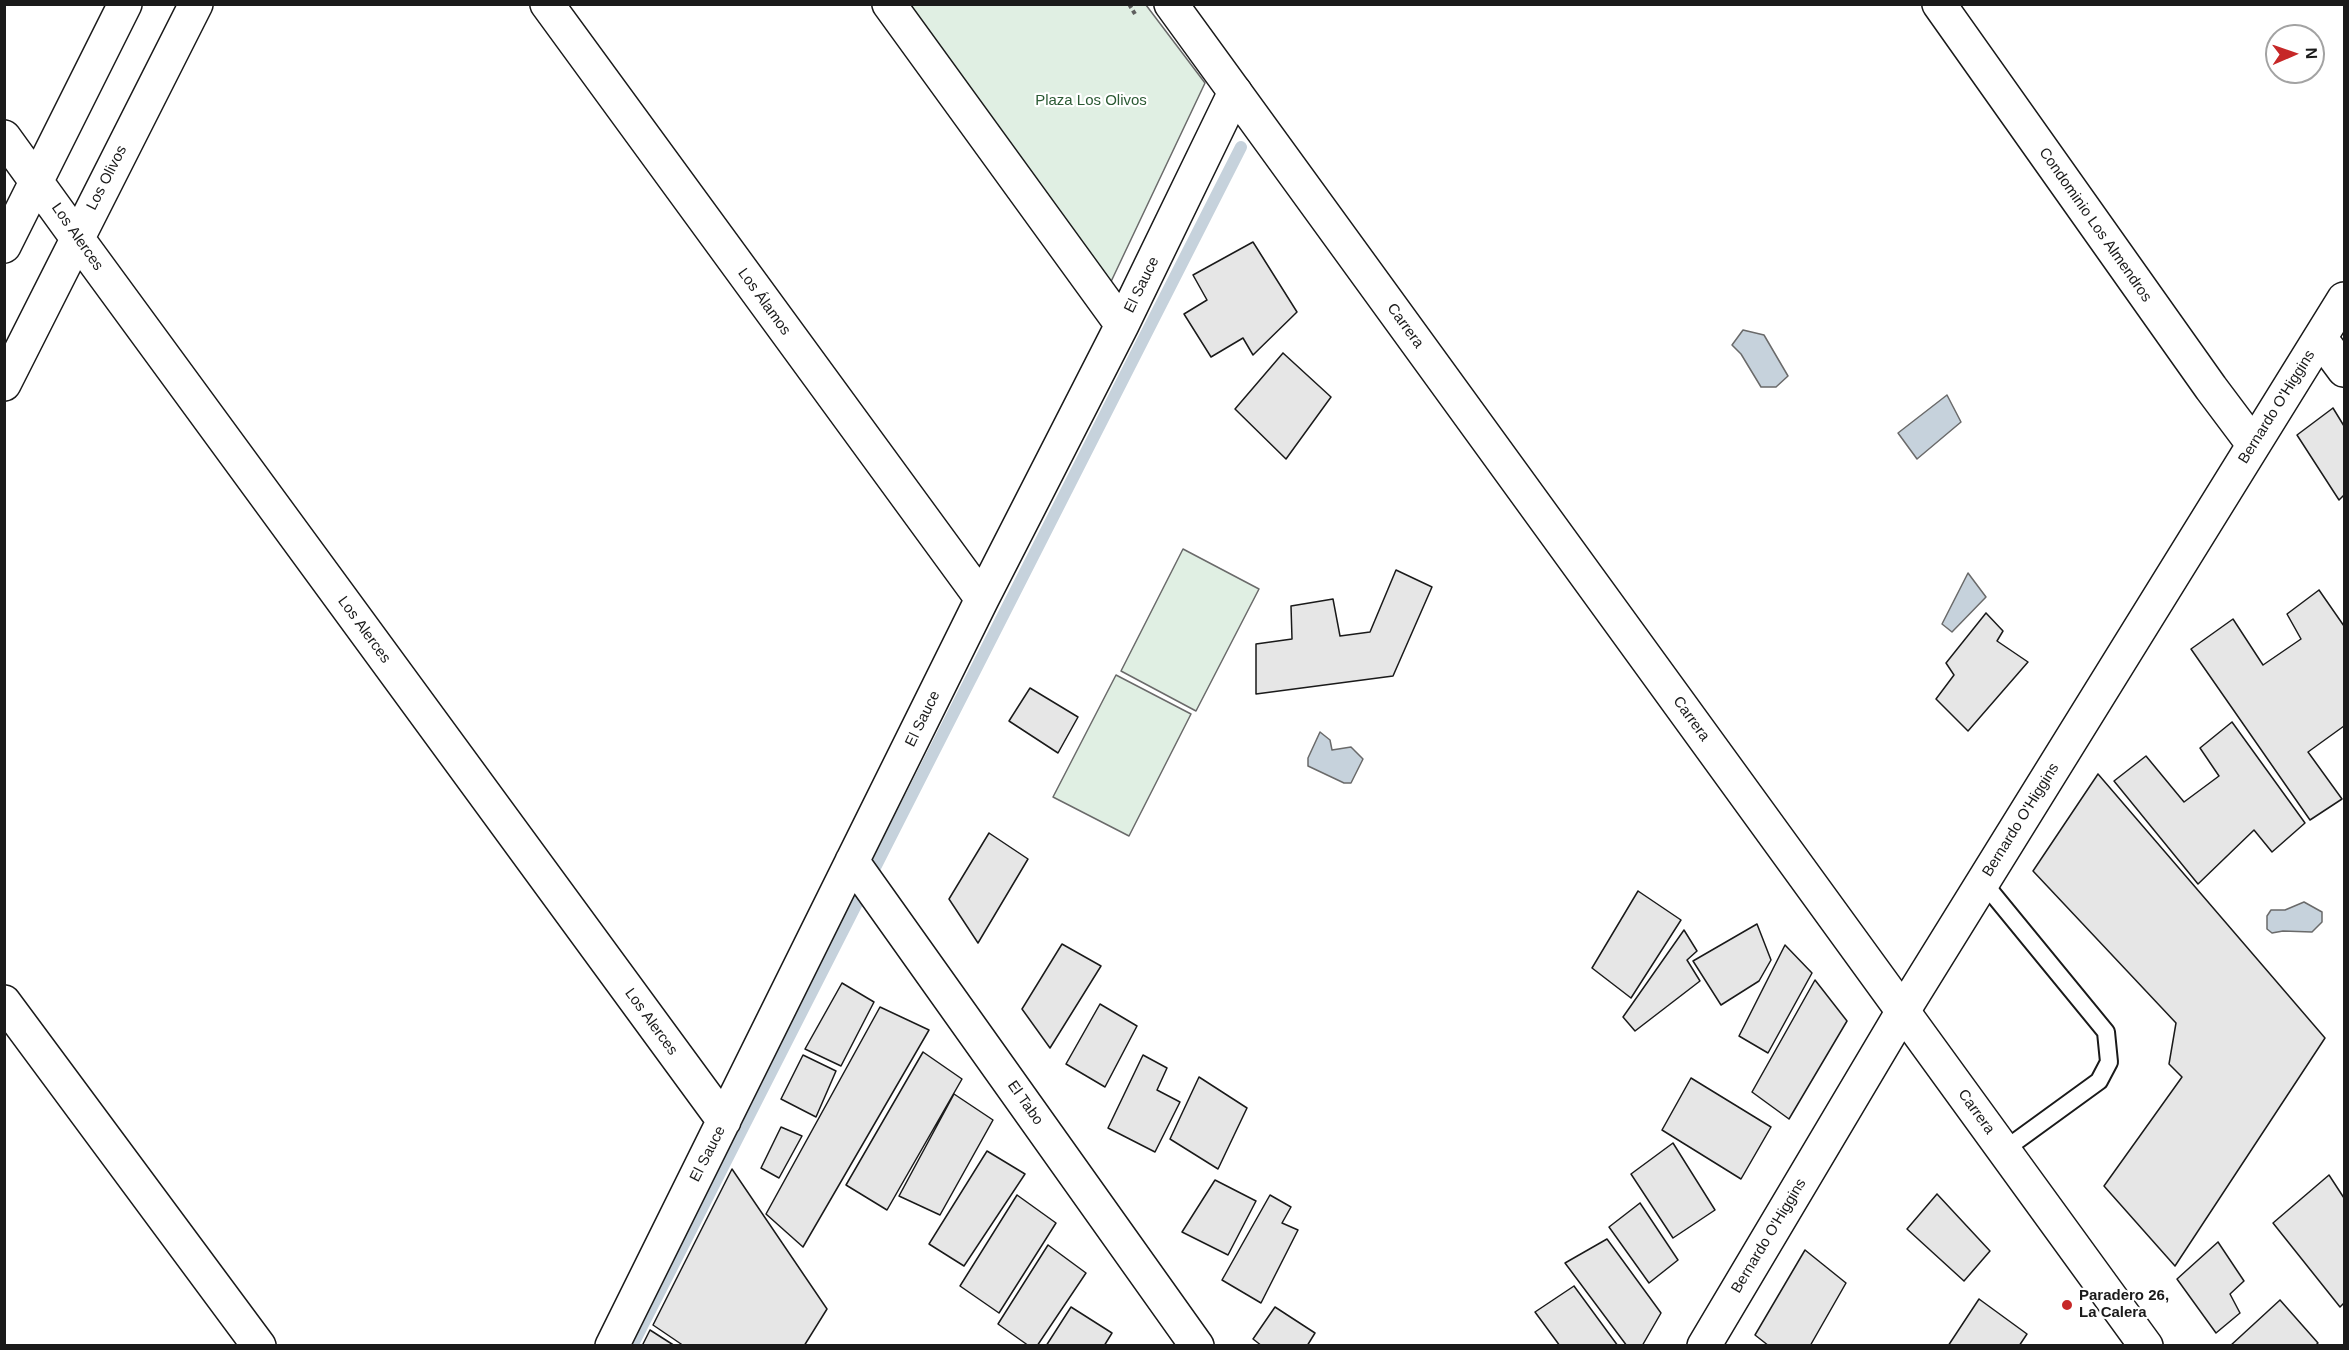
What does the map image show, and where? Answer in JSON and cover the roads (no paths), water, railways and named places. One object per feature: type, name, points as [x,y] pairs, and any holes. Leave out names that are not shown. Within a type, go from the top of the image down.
[{"type":"street","points":[[4,246],[125,4]]},
{"type":"street","name":"Los Olivos","points":[[4,384],[196,4]]},
{"type":"street","name":"Los Álamos","points":[[547,4],[982,599]]},
{"type":"street","points":[[888,4],[1122,325]]},
{"type":"street","name":"Carrera","points":[[1171,4],[2146,1346]]},
{"type":"street","name":"Condominio Los Almendros","points":[[1939,4],[2204,379],[2253,444]]},
{"type":"street","name":"El Sauce","points":[[612,1346],[982,599],[1122,325],[1235,92]]},
{"type":"street","name":"Los Alerces","points":[[4,137],[724,1121]]},
{"type":"street","name":"Bernardo O'Higgins","points":[[1704,1346],[1904,1011],[2344,299]]},
{"type":"street","points":[[2321,339],[2344,370]]},
{"type":"street","name":"El Tabo","points":[[852,861],[1197,1346]]},
{"type":"street","points":[[4,1002],[259,1346]]},
{"type":"lane","points":[[1983,882],[2106,1032],[2109,1062],[2099,1081],[2004,1150]]},
{"type":"waterway","points":[[632,1346],[1241,147]]},
{"type":"place","name":"Paradero 26, La Calera","points":[[2067,1305]]},
{"type":"park label","name":"Plaza Los Olivos","points":[[1091,101]]}]
